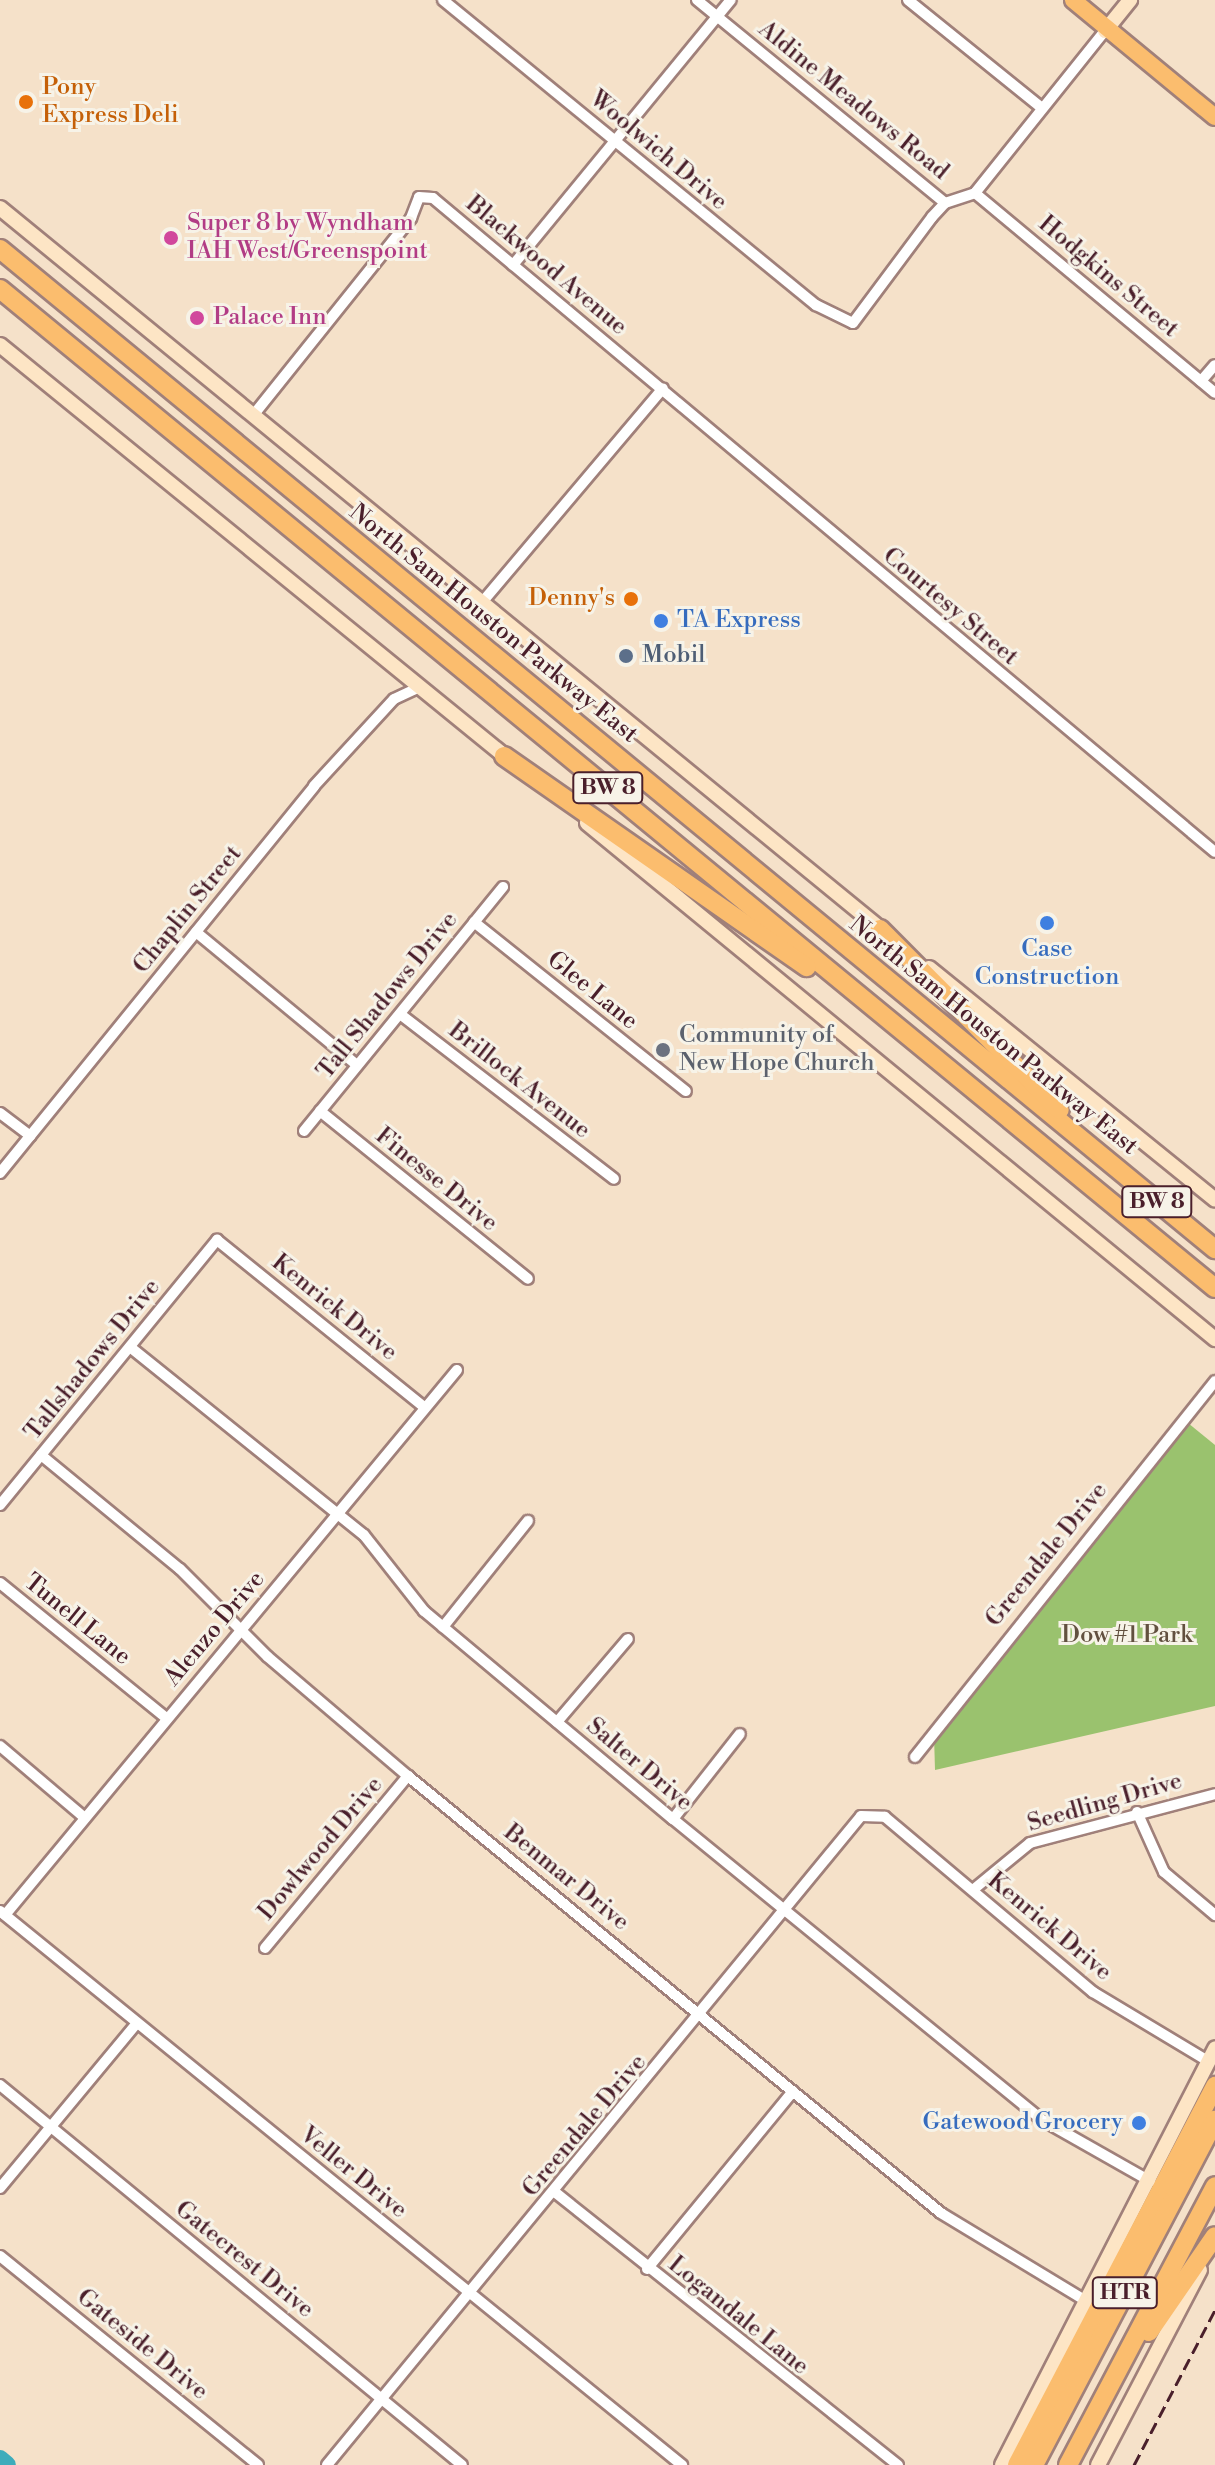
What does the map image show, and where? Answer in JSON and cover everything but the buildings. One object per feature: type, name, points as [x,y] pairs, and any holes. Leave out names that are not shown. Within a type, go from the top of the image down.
[{"type":"highway","name":"North Sam Houston Parkway East","points":[[0,249],[1215,1249]]},
{"type":"highway","name":"BW 8","points":[[0,289],[1215,1288]]},
{"type":"highway","points":[[504,756],[783,948],[1078,1175]]},
{"type":"highway","points":[[880,929],[1099,1154]]},
{"type":"highway","points":[[1017,2465],[1215,2086]]},
{"type":"highway","name":"HTR","points":[[1034,2465],[1215,2120]]},
{"type":"highway","name":"HTR","points":[[1068,2465],[1215,2186]]},
{"type":"highway","points":[[1102,2400],[1215,2239]]},
{"type":"main road","points":[[1073,0],[1105,31],[1215,117]]},
{"type":"main road","points":[[1105,31],[1130,0]]},
{"type":"main road","name":"North Sam Houston Parkway East","points":[[0,208],[255,413],[880,929],[1215,1200]]},
{"type":"main road","points":[[0,345],[1215,1339]]},
{"type":"main road","points":[[1002,2465],[1150,2181],[1211,2054]]},
{"type":"main road","points":[[1098,2465],[1215,2239]]},
{"type":"street","name":"Woolwich Drive","points":[[443,0],[816,305],[853,323],[945,203]]},
{"type":"street","name":"Aldine Meadows Road","points":[[697,0],[945,203]]},
{"type":"street","points":[[513,265],[731,0]]},
{"type":"street","points":[[908,0],[1042,108]]},
{"type":"street","points":[[945,203],[975,193],[1105,31]]},
{"type":"street","name":"Hodgkins Street","points":[[975,193],[1215,393]]},
{"type":"street","name":"Blackwood Avenue","points":[[255,413],[411,218],[419,197],[433,198],[663,388]]},
{"type":"street","points":[[1201,381],[1215,365]]},
{"type":"street","points":[[484,600],[663,388]]},
{"type":"street","name":"Courtesy Street","points":[[663,388],[1215,852]]},
{"type":"street","name":"Chaplin Street","points":[[0,1173],[314,786],[394,699],[420,687]]},
{"type":"street","name":"Tall Shadows Drive","points":[[304,1131],[503,887]]},
{"type":"street","name":"Glee Lane","points":[[474,922],[686,1091]]},
{"type":"street","points":[[196,932],[357,1065]]},
{"type":"street","name":"Brillock Avenue","points":[[400,1014],[614,1179]]},
{"type":"street","name":"Finesse Drive","points":[[320,1111],[528,1279]]},
{"type":"street","points":[[0,1113],[30,1136]]},
{"type":"street","name":"Tallshadows Drive","points":[[0,1505],[217,1240]]},
{"type":"street","name":"Kenrick Drive","points":[[217,1240],[425,1408]]},
{"type":"street","name":"Salter Drive","points":[[130,1347],[339,1516],[443,1627],[673,1819],[1039,2118],[1150,2181]]},
{"type":"street","name":"Alenzo Drive","points":[[2,1913],[85,1818],[241,1627],[339,1516],[457,1370]]},
{"type":"street","name":"Greendale Drive","points":[[915,1757],[1215,1381]]},
{"type":"street","name":"Benmar Drive","points":[[41,1455],[408,1776],[703,2014],[967,2233],[1088,2302]]},
{"type":"street","points":[[443,1627],[528,1521]]},
{"type":"street","name":"Tunell Lane","points":[[0,1583],[166,1718]]},
{"type":"street","points":[[557,1722],[628,1639]]},
{"type":"street","points":[[673,1819],[740,1734]]},
{"type":"street","points":[[0,1746],[85,1818]]},
{"type":"street","name":"Dowlwood Drive","points":[[265,1948],[408,1776]]},
{"type":"street","name":"Seedling Drive","points":[[974,1889],[1030,1843],[1137,1812],[1215,1794]]},
{"type":"street","name":"Kenrick Drive","points":[[872,1812],[974,1889],[1130,2019],[1211,2054]]},
{"type":"street","name":"Greendale Drive","points":[[327,2465],[872,1812]]},
{"type":"street","points":[[1137,1812],[1164,1872],[1215,1915]]},
{"type":"street","name":"Veller Drive","points":[[2,1913],[682,2465]]},
{"type":"street","points":[[0,2188],[137,2023]]},
{"type":"street","name":"Gatecrest Drive","points":[[0,2085],[462,2465]]},
{"type":"street","points":[[647,2269],[793,2091]]},
{"type":"street","name":"Logandale Lane","points":[[556,2193],[647,2269],[898,2465]]},
{"type":"street","name":"Gateside Drive","points":[[0,2256],[258,2465]]},
{"type":"green space","name":"Dow #1 Park","points":[[1188,1423],[1215,1445],[1215,1706],[935,1770],[934,1735]]},
{"type":"waterway","points":[[0,2459],[7,2465]]},
{"type":"railway","points":[[1134,2465],[1215,2310]]},
{"type":"place","name":"Pony Express Deli","points":[[26,102]]},
{"type":"place","name":"Super 8 by Wyndham IAH West/Greenspoint","points":[[171,238]]},
{"type":"place","name":"Palace Inn","points":[[197,318]]},
{"type":"place","name":"Denny's","points":[[631,599]]},
{"type":"place","name":"TA Express","points":[[661,621]]},
{"type":"place","name":"Mobil","points":[[626,656]]},
{"type":"place","name":"Case Construction","points":[[1047,923]]},
{"type":"place","name":"Community of New Hope Church","points":[[663,1050]]},
{"type":"place","name":"Gatewood Grocery","points":[[1139,2123]]}]
